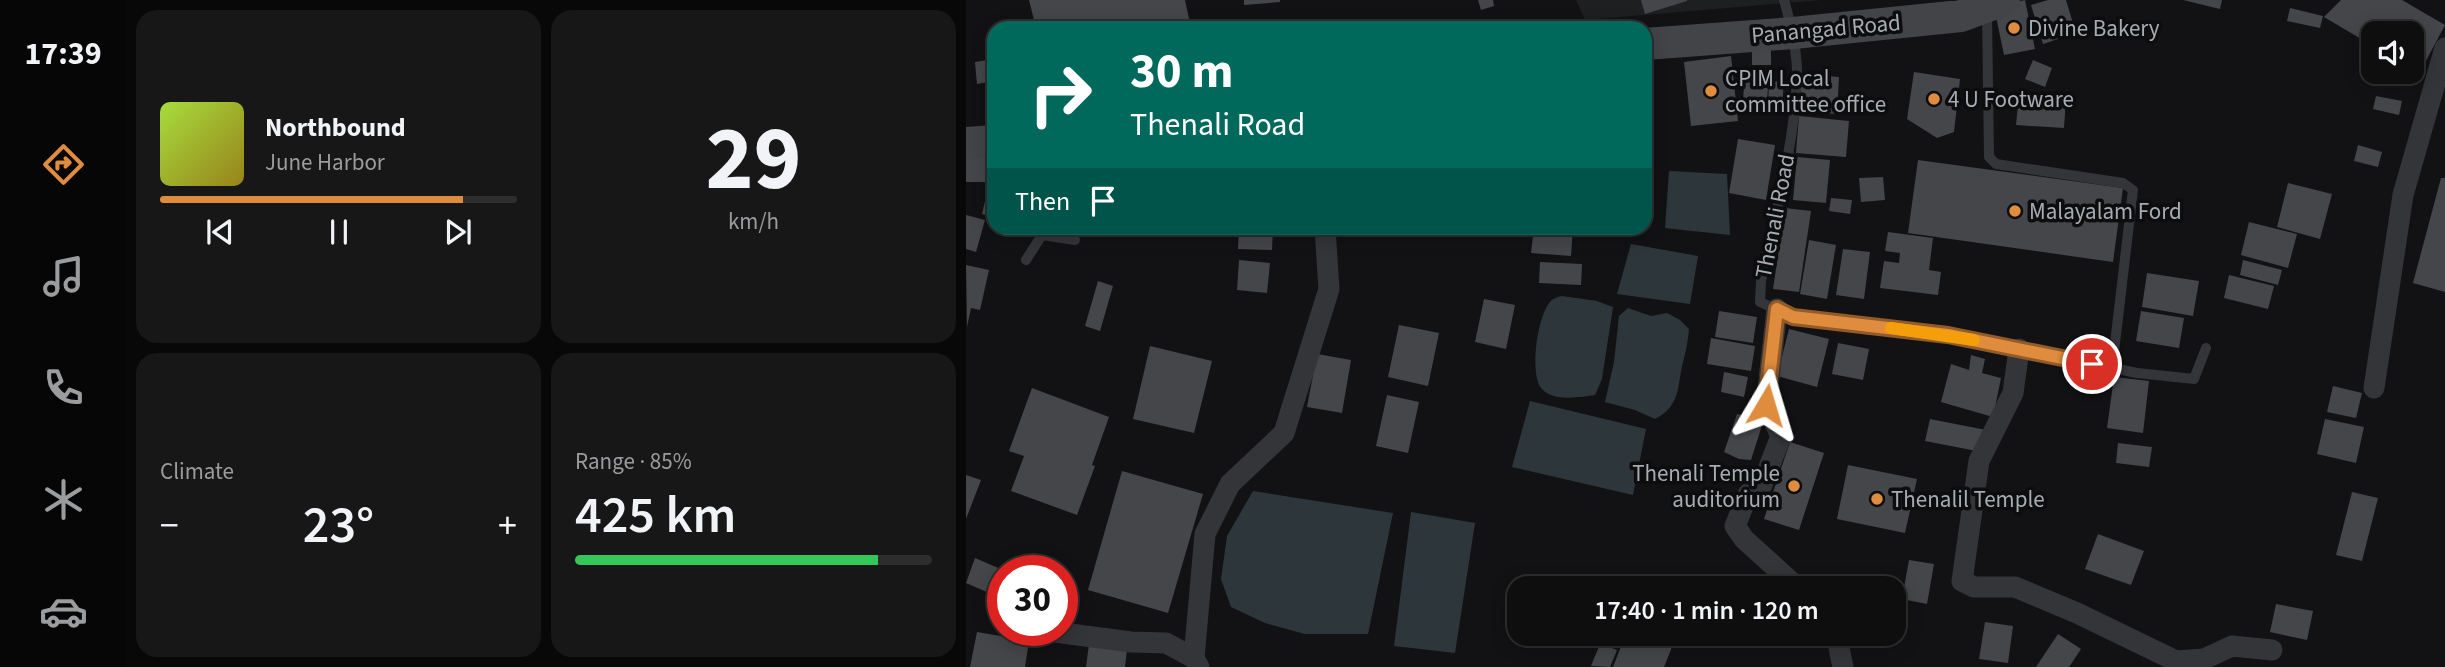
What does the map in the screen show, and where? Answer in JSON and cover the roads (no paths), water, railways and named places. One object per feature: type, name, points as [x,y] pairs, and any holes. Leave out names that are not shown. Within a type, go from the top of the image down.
[{"type":"main road","name":"Panangad Road","points":[[1652,43],[1961,16],[1996,3]]},
{"type":"main road","points":[[966,143],[987,142]]},
{"type":"street","points":[[2374,388],[2403,195],[2445,48]]},
{"type":"street","points":[[1078,635],[1131,642],[1166,643],[1197,662],[1205,534],[1230,484],[1284,433],[1329,289],[1325,235]]},
{"type":"street","points":[[1777,309],[1766,405],[1782,436],[1762,485],[1748,494],[1735,526],[1744,539],[1785,576]]},
{"type":"street","points":[[2019,349],[2013,393],[1979,461],[1962,581],[1974,587],[2015,587],[2077,613],[2176,661],[2204,659],[2232,646],[2272,650]]},
{"type":"street","points":[[1839,646],[1843,667]]},
{"type":"lane","points":[[1784,0],[1793,33]]},
{"type":"lane","points":[[1996,3],[1989,157],[1996,164],[2123,183],[2133,190],[2114,352]]},
{"type":"lane","name":"Thenali Road","points":[[1793,33],[1797,78],[1789,148],[1761,281],[1760,302],[1793,317],[1948,335],[2137,373],[2194,379],[2206,348]]},
{"type":"lane","points":[[1026,260],[1039,235]]},
{"type":"lane","points":[[1056,235],[1075,240]]},
{"type":"place","name":"Divine Bakery","points":[[2014,28]]},
{"type":"place","name":"CPIM Local committee office","points":[[1711,91]]},
{"type":"place","name":"4 U Footware","points":[[1934,99]]},
{"type":"place","name":"Malayalam Ford","points":[[2015,211]]},
{"type":"place","name":"Thenali Temple auditorium","points":[[1794,486]]},
{"type":"place","name":"Thenalil Temple","points":[[1877,499]]}]
